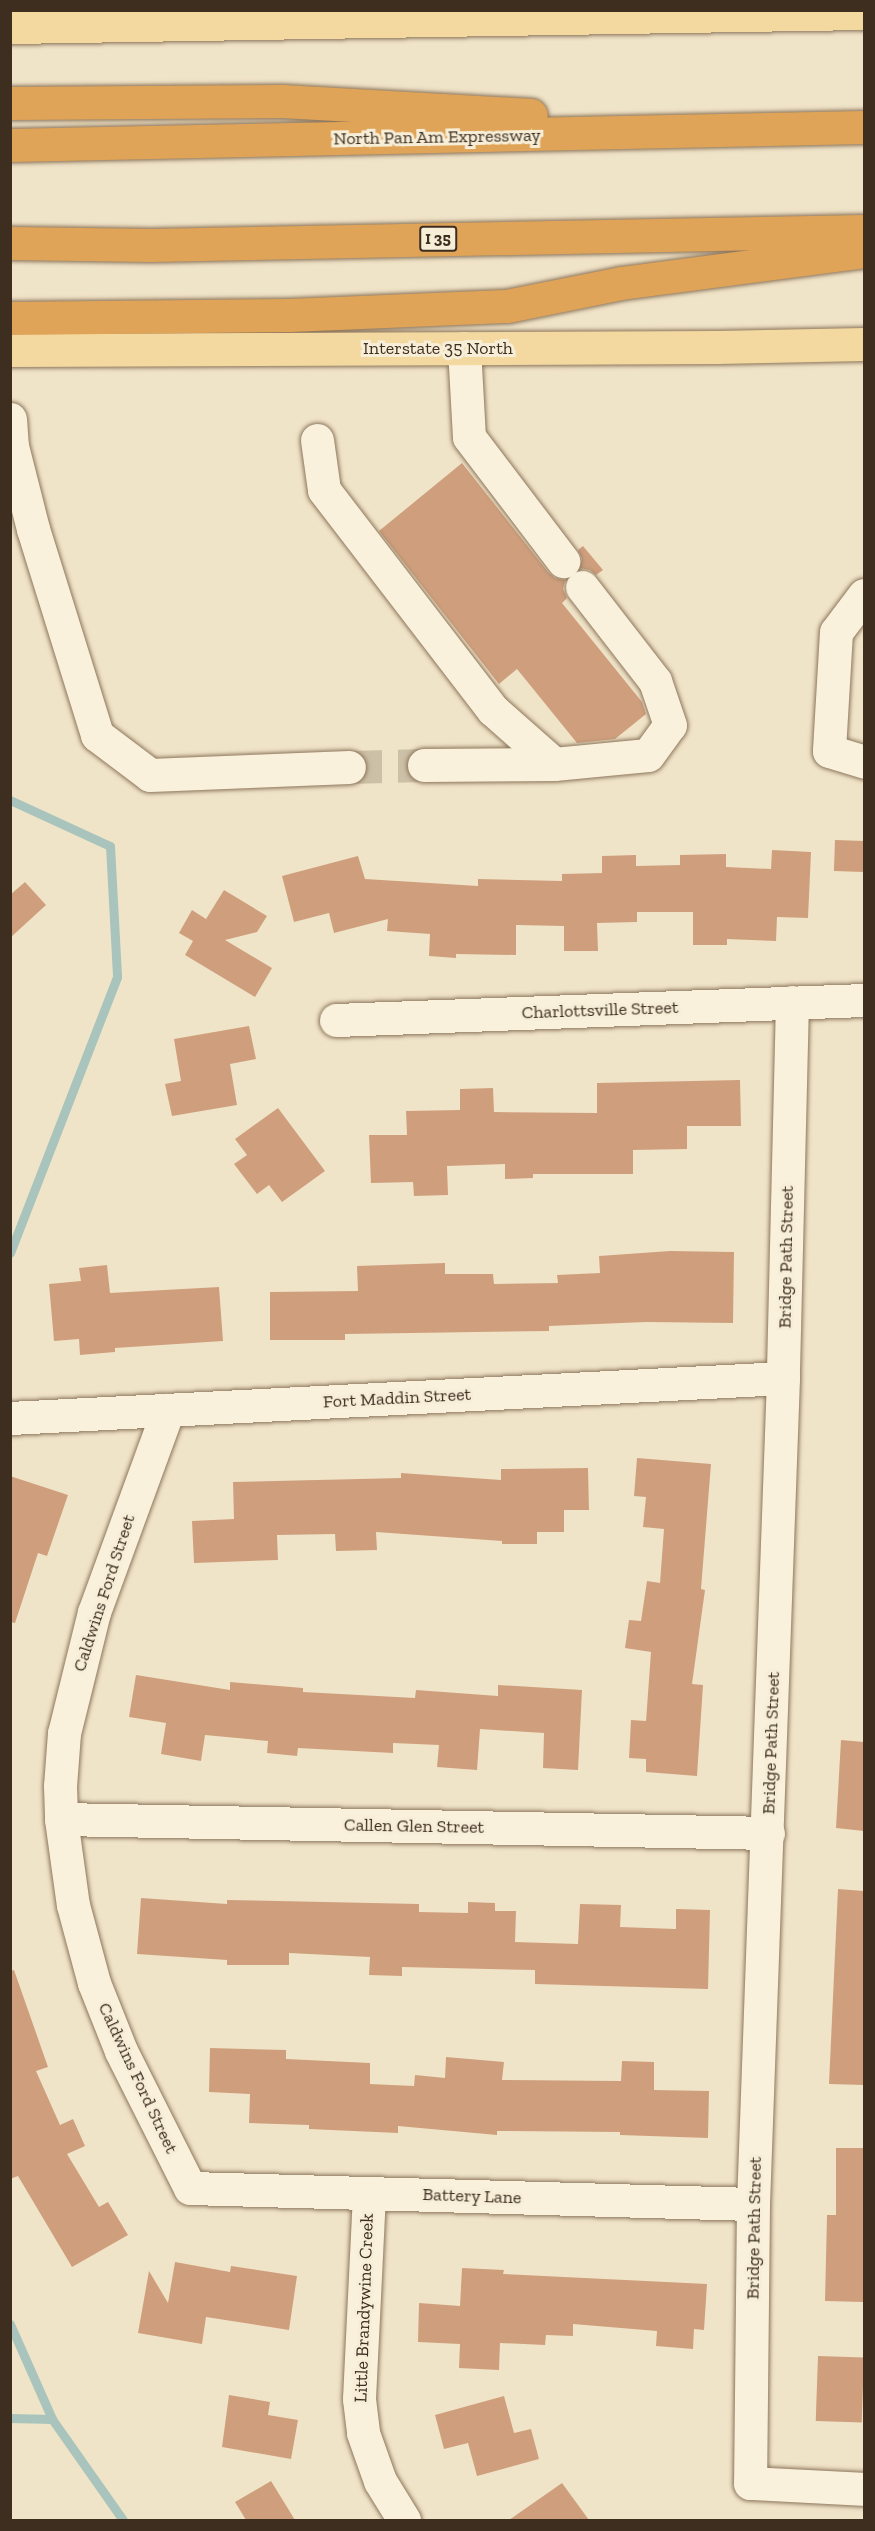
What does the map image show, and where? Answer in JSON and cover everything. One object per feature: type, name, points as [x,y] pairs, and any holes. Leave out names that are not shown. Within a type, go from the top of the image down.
[{"type":"highway","points":[[10,103],[282,101],[776,129]]},
{"type":"highway","name":"North Pan Am Expressway","points":[[10,145],[864,127]]},
{"type":"highway","name":"I 35","points":[[10,243],[151,245],[864,231]]},
{"type":"highway","points":[[10,318],[289,315],[507,306],[621,283],[864,251]]},
{"type":"main road","points":[[17,22],[864,13]]},
{"type":"main road","name":"Interstate 35 North","points":[[11,350],[864,344]]},
{"type":"street","points":[[424,765],[554,764],[648,755],[670,725],[656,681],[469,437],[464,348]]},
{"type":"street","points":[[10,357],[11,350]]},
{"type":"street","points":[[10,419],[12,446],[33,529],[97,735],[150,775],[349,767]]},
{"type":"street","points":[[317,440],[324,490],[493,710],[554,764]]},
{"type":"street","points":[[864,595],[836,632],[829,751],[864,762]]},
{"type":"street","name":"Charlottsville Street","points":[[336,1020],[864,1000]]},
{"type":"street","name":"Bridge Path Street","points":[[792,1002],[783,1378],[753,2204],[750,2484],[864,2488]]},
{"type":"street","name":"Fort Maddin Street","points":[[10,1418],[783,1378]]},
{"type":"street","name":"Caldwins Ford Street","points":[[168,1410],[94,1612],[78,1669],[64,1733],[60,1786],[61,1819],[73,1905],[93,1983],[121,2051],[190,2188]]},
{"type":"street","name":"Callen Glen Street","points":[[61,1819],[768,1833]]},
{"type":"street","name":"Battery Lane","points":[[190,2188],[753,2204]]},
{"type":"street","name":"Little Brandywine Creek","points":[[369,2194],[359,2399],[363,2433],[380,2481],[404,2520]]},
{"type":"building","points":[[462,463],[548,572],[555,578],[565,580],[563,589],[567,598],[562,603],[642,702],[646,714],[615,739],[577,743],[517,669],[499,684],[379,531]]},
{"type":"building","points":[[583,546],[603,570],[596,575],[590,570],[580,568],[582,559],[578,550]]},
{"type":"building","points":[[835,840],[864,841],[863,872],[834,871]]},
{"type":"building","points":[[772,850],[811,852],[808,918],[777,917],[776,941],[727,939],[727,945],[693,945],[693,912],[637,912],[637,922],[597,923],[598,951],[564,951],[564,926],[516,925],[516,955],[456,954],[456,958],[429,956],[430,934],[387,931],[388,919],[334,933],[329,913],[294,922],[282,876],[358,856],[365,879],[478,886],[478,879],[562,881],[562,874],[602,873],[602,856],[636,855],[636,866],[680,865],[680,855],[726,854],[726,867],[771,869]]},
{"type":"building","points":[[25,882],[46,905],[10,938],[10,895]]},
{"type":"building","points":[[224,890],[267,916],[257,932],[225,940],[272,968],[255,997],[185,955],[193,941],[179,933],[192,910],[206,919]]},
{"type":"building","points":[[249,1026],[256,1059],[230,1064],[237,1105],[172,1116],[165,1084],[181,1081],[174,1039]]},
{"type":"building","points":[[740,1080],[741,1126],[687,1126],[687,1149],[633,1150],[633,1174],[533,1174],[533,1178],[505,1179],[505,1164],[447,1166],[448,1195],[414,1196],[413,1182],[371,1183],[369,1135],[407,1135],[406,1111],[460,1110],[460,1089],[493,1088],[494,1112],[597,1113],[597,1083]]},
{"type":"building","points":[[278,1108],[325,1171],[282,1202],[269,1185],[257,1194],[234,1164],[247,1155],[235,1139]]},
{"type":"building","points":[[670,1251],[734,1252],[733,1323],[646,1322],[549,1326],[549,1331],[345,1334],[345,1340],[270,1340],[270,1292],[358,1291],[357,1266],[445,1263],[445,1274],[493,1274],[494,1284],[558,1283],[557,1275],[600,1273],[599,1256]]},
{"type":"building","points":[[107,1265],[110,1293],[219,1287],[223,1341],[115,1348],[115,1352],[80,1355],[79,1339],[54,1341],[49,1284],[81,1281],[79,1268]]},
{"type":"building","points":[[637,1458],[711,1464],[701,1589],[705,1590],[692,1684],[703,1685],[697,1776],[646,1772],[646,1759],[629,1758],[631,1720],[646,1721],[651,1652],[625,1648],[629,1620],[641,1621],[647,1581],[660,1583],[664,1529],[643,1527],[646,1497],[634,1496]]},
{"type":"building","points":[[588,1468],[589,1510],[564,1510],[564,1532],[537,1532],[537,1544],[502,1544],[502,1541],[376,1532],[377,1550],[336,1551],[335,1534],[277,1535],[278,1560],[194,1563],[192,1521],[234,1519],[233,1482],[401,1478],[401,1473],[501,1480],[501,1469]]},
{"type":"building","points":[[10,1476],[68,1495],[47,1556],[38,1553],[15,1623],[10,1622]]},
{"type":"building","points":[[136,1675],[230,1690],[230,1682],[303,1688],[303,1692],[415,1698],[416,1690],[498,1696],[498,1685],[582,1690],[578,1770],[543,1768],[544,1733],[480,1729],[477,1770],[437,1767],[439,1745],[393,1743],[393,1753],[298,1748],[297,1756],[267,1753],[268,1741],[205,1735],[201,1761],[161,1754],[166,1723],[129,1717]]},
{"type":"building","points":[[841,1740],[864,1742],[864,1831],[836,1828]]},
{"type":"building","points":[[838,1889],[864,1891],[864,2085],[829,2084]]},
{"type":"building","points":[[141,1898],[227,1904],[227,1900],[419,1904],[419,1912],[468,1913],[468,1902],[495,1903],[495,1911],[516,1911],[515,1942],[578,1944],[580,1904],[621,1905],[620,1927],[676,1929],[676,1909],[710,1910],[708,1989],[535,1984],[535,1970],[402,1967],[402,1976],[369,1975],[370,1957],[289,1953],[289,1965],[227,1965],[227,1960],[137,1954]]},
{"type":"building","points":[[14,1970],[48,2067],[36,2071],[60,2125],[73,2119],[85,2146],[67,2154],[99,2207],[108,2202],[128,2235],[72,2267],[18,2176],[10,2179],[10,1971]]},
{"type":"building","points":[[210,2048],[286,2050],[286,2059],[370,2063],[370,2084],[414,2086],[415,2075],[445,2078],[446,2057],[504,2062],[502,2080],[621,2081],[622,2061],[654,2062],[654,2090],[709,2091],[708,2138],[620,2135],[620,2132],[497,2131],[497,2135],[398,2126],[398,2133],[309,2129],[309,2125],[249,2123],[250,2094],[209,2092]]},
{"type":"building","points":[[836,2148],[864,2148],[864,2302],[825,2301],[827,2215],[836,2215]]},
{"type":"building","points":[[175,2262],[230,2272],[231,2266],[297,2276],[289,2330],[206,2317],[202,2344],[138,2333],[149,2271],[168,2303]]},
{"type":"building","points":[[462,2268],[504,2270],[503,2274],[707,2284],[704,2330],[694,2329],[693,2349],[656,2346],[657,2331],[573,2324],[573,2336],[546,2335],[545,2345],[500,2343],[499,2370],[459,2368],[460,2344],[418,2342],[419,2303],[460,2306]]},
{"type":"building","points":[[818,2356],[864,2358],[862,2423],[816,2421]]},
{"type":"building","points":[[229,2395],[270,2402],[268,2415],[298,2420],[291,2459],[222,2447]]},
{"type":"building","points":[[504,2396],[514,2433],[531,2429],[539,2459],[477,2476],[468,2443],[444,2449],[435,2415]]},
{"type":"building","points":[[271,2481],[295,2520],[246,2520],[235,2502]]},
{"type":"building","points":[[562,2483],[589,2520],[509,2520]]},
{"type":"waterway","points":[[10,800],[110,846],[117,977],[10,1253]]},
{"type":"waterway","points":[[10,2324],[52,2419]]},
{"type":"waterway","points":[[10,2418],[52,2419],[123,2520]]},
{"type":"tunnel","points":[[349,767],[424,765]]}]
